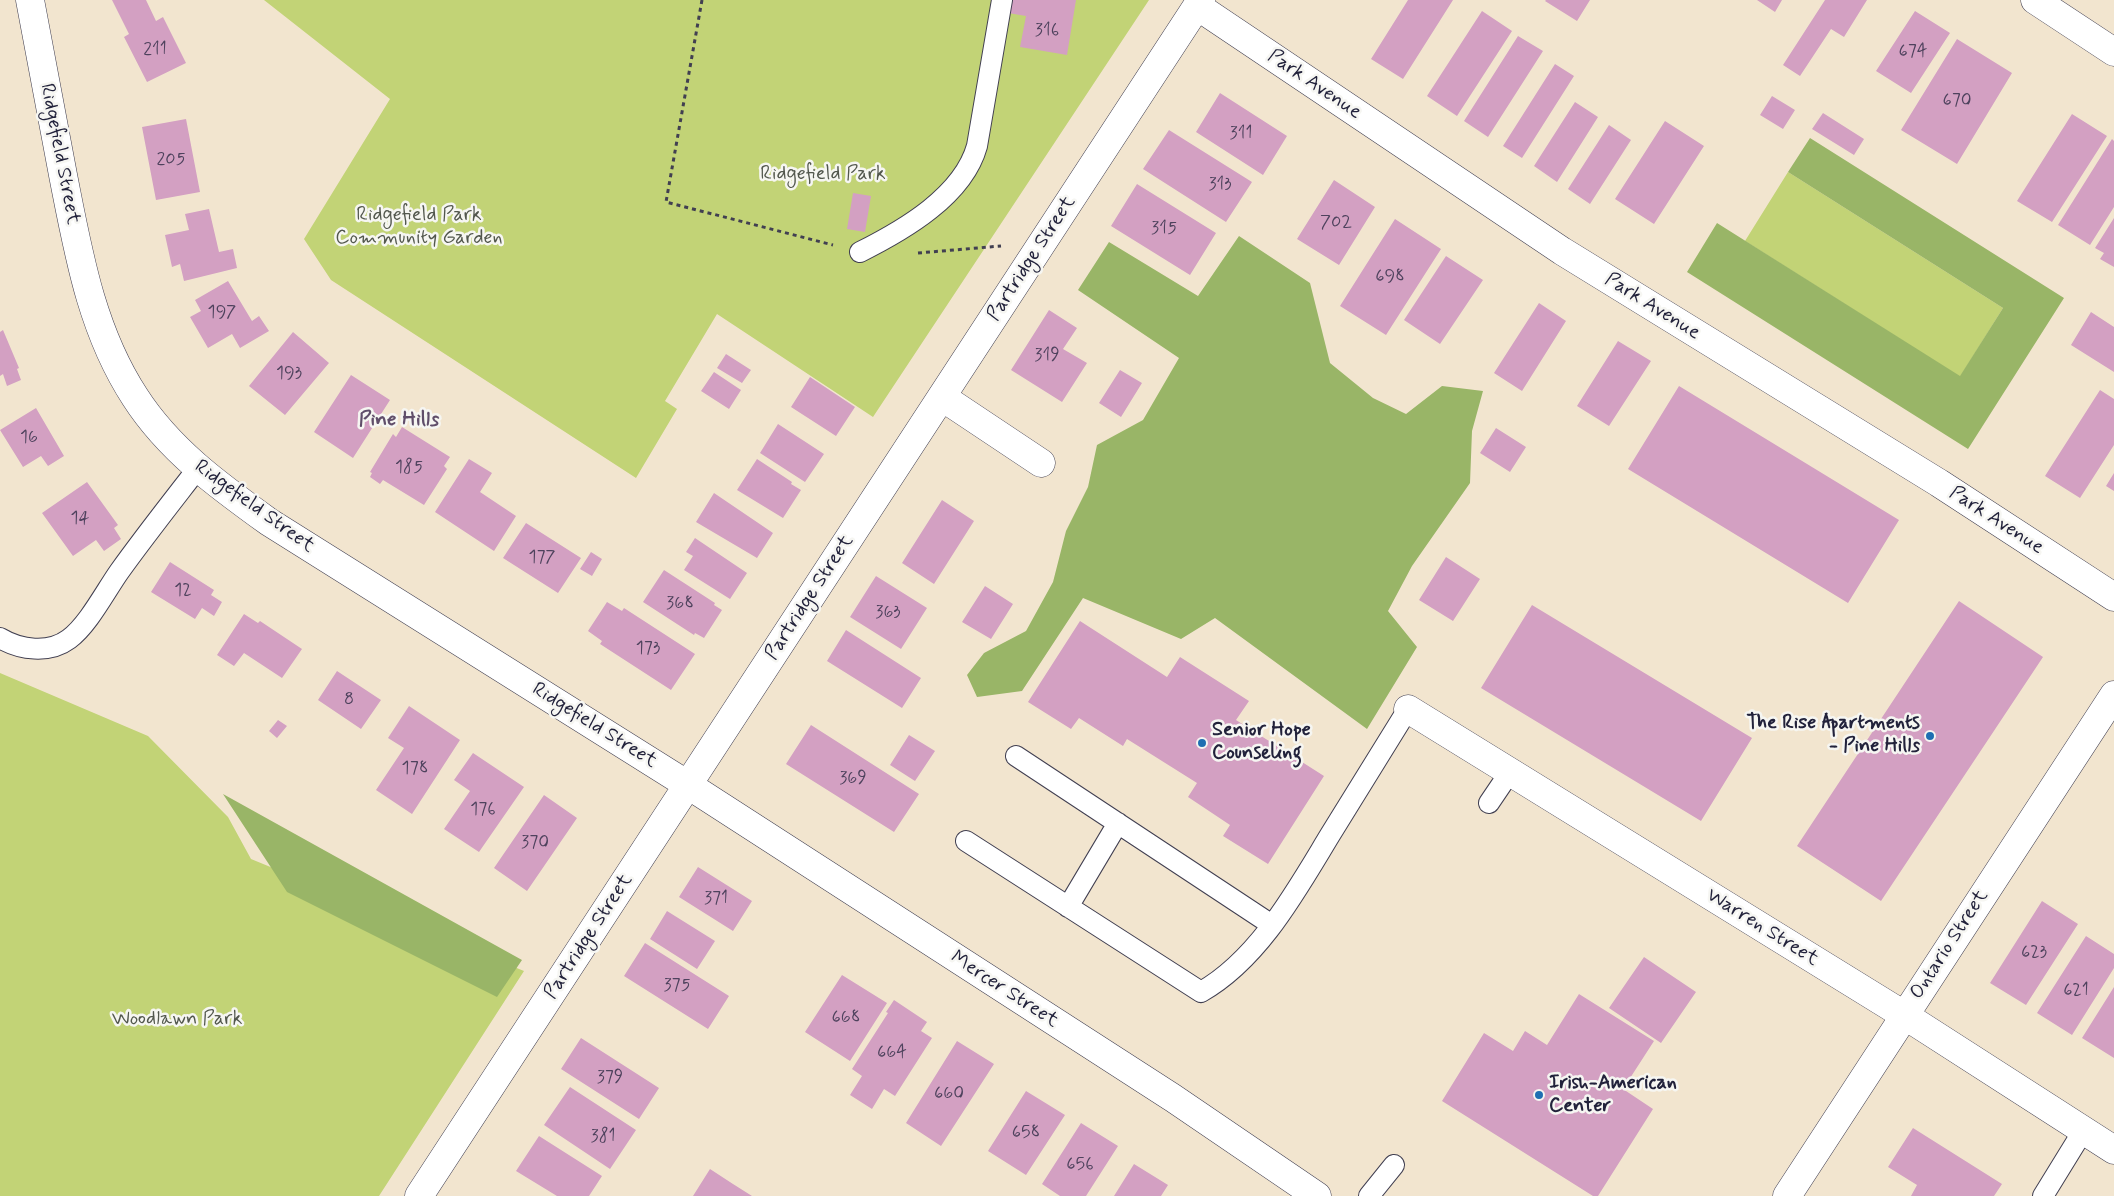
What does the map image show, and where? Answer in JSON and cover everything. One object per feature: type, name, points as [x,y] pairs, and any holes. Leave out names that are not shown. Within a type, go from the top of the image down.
[{"type":"street","name":"Ridgefield Street","points":[[30,0],[78,253],[98,321],[116,362],[134,396],[176,448],[198,468],[269,522],[688,785]]},
{"type":"street","points":[[2035,0],[2114,52]]},
{"type":"street","name":"Partridge Street","points":[[419,1196],[1199,3]]},
{"type":"street","name":"Park Avenue","points":[[1199,3],[1562,251],[1939,483],[2114,597]]},
{"type":"street","points":[[942,397],[1041,463]]},
{"type":"street","name":"Ontario Street","points":[[1787,1196],[2114,695]]},
{"type":"street","name":"Warren Street","points":[[1408,709],[1904,1015],[2114,1150]]},
{"type":"street","name":"Mercer Street","points":[[688,785],[1173,1098],[1317,1196]]},
{"type":"lane","points":[[860,252],[912,224],[945,195],[972,163],[977,146],[1002,0]]},
{"type":"lane","points":[[0,638],[24,648],[45,648],[61,643],[74,635],[198,468]]},
{"type":"lane","points":[[966,841],[1201,992],[1220,982],[1242,960],[1285,909],[1408,709]]},
{"type":"lane","points":[[1016,756],[1272,925]]},
{"type":"lane","points":[[1488,803],[1510,772]]},
{"type":"lane","points":[[1068,907],[1118,823]]},
{"type":"lane","points":[[2043,1196],[2083,1131]]},
{"type":"lane","points":[[1370,1196],[1394,1165]]},
{"type":"path","points":[[702,0],[666,202],[860,252]]},
{"type":"path","points":[[915,253],[1043,242]]},
{"type":"green space","name":"Ridgefield Park","points":[[264,0],[1149,0],[873,417],[717,314],[665,401],[677,409],[636,478],[331,280],[304,239],[390,99]]},
{"type":"green space","points":[[1810,138],[2064,298],[1968,449],[1687,272],[1717,223],[1960,376],[2003,308],[1788,172]]},
{"type":"green space","points":[[1788,172],[2003,308],[1960,377],[1745,241]]},
{"type":"green space","points":[[1239,236],[1310,283],[1330,363],[1373,398],[1406,414],[1442,386],[1483,391],[1472,431],[1470,483],[1412,566],[1388,611],[1417,647],[1367,729],[1215,618],[1181,639],[1083,598],[1022,691],[977,697],[967,675],[984,653],[1026,631],[1053,582],[1066,531],[1088,487],[1097,445],[1143,420],[1179,358],[1078,290],[1109,242],[1198,296]]},
{"type":"green space","name":"Woodlawn Park","points":[[0,673],[148,736],[228,817],[251,859],[524,971],[379,1196],[0,1196]]},
{"type":"green space","points":[[223,794],[522,960],[497,997],[287,892]]},
{"type":"building","points":[[112,0],[146,0],[156,21],[163,17],[186,63],[147,82],[124,37],[129,34]]},
{"type":"building","points":[[1010,0],[1076,0],[1067,55],[1020,47],[1026,16],[1008,13]]},
{"type":"building","points":[[1408,0],[1453,0],[1403,79],[1371,59]]},
{"type":"building","points":[[1546,0],[1590,0],[1577,21]]},
{"type":"building","points":[[1757,0],[1782,0],[1775,12]]},
{"type":"building","points":[[1825,0],[1867,0],[1844,37],[1831,29],[1800,76],[1783,65]]},
{"type":"building","points":[[1482,11],[1512,31],[1457,116],[1427,96]]},
{"type":"building","points":[[1915,11],[1950,33],[1911,93],[1876,71]]},
{"type":"building","points":[[1518,36],[1543,51],[1488,137],[1464,121]]},
{"type":"building","points":[[1957,39],[2012,73],[1957,164],[1901,130]]},
{"type":"building","points":[[1555,64],[1574,76],[1522,158],[1503,146]]},
{"type":"building","points":[[1220,93],[1287,136],[1263,175],[1196,132]]},
{"type":"building","points":[[1772,96],[1795,110],[1783,129],[1760,115]]},
{"type":"building","points":[[1575,102],[1598,117],[1557,182],[1534,166]]},
{"type":"building","points":[[1823,113],[1864,139],[1854,155],[1812,129]]},
{"type":"building","points":[[2072,114],[2107,136],[2052,222],[2017,201]]},
{"type":"building","points":[[186,119],[200,192],[156,200],[142,127]]},
{"type":"building","points":[[1665,121],[1704,146],[1654,224],[1615,199]]},
{"type":"building","points":[[1609,125],[1631,140],[1590,204],[1568,189]]},
{"type":"building","points":[[1169,130],[1252,182],[1226,222],[1143,169]]},
{"type":"building","points":[[2112,139],[2114,141],[2114,207],[2090,245],[2058,225]]},
{"type":"building","points":[[1334,180],[1375,207],[1339,265],[1297,239]]},
{"type":"building","points":[[1137,184],[1216,233],[1190,275],[1111,226]]},
{"type":"building","points":[[853,193],[871,196],[865,232],[847,229]]},
{"type":"building","points":[[209,209],[219,252],[233,249],[237,268],[184,281],[180,264],[172,267],[165,235],[189,230],[185,214]]},
{"type":"building","points":[[2114,218],[2114,267],[2100,259],[2104,253],[2095,248]]},
{"type":"building","points":[[1395,219],[1441,249],[1386,335],[1340,306]]},
{"type":"building","points":[[1446,256],[1483,280],[1440,344],[1404,320]]},
{"type":"building","points":[[228,281],[252,321],[259,316],[269,331],[240,348],[232,334],[208,348],[190,317],[201,311],[195,300]]},
{"type":"building","points":[[1539,303],[1566,321],[1522,391],[1494,373]]},
{"type":"building","points":[[1049,310],[1077,328],[1063,349],[1087,363],[1062,402],[1011,370]]},
{"type":"building","points":[[2091,312],[2114,327],[2114,372],[2071,345]]},
{"type":"building","points":[[3,330],[19,368],[17,369],[21,380],[7,386],[3,374],[0,376],[0,332]]},
{"type":"building","points":[[293,332],[329,363],[285,415],[249,386]]},
{"type":"building","points":[[1618,341],[1651,361],[1609,426],[1577,406]]},
{"type":"building","points":[[726,354],[751,370],[742,383],[717,368]]},
{"type":"building","points":[[1120,370],[1142,383],[1121,417],[1099,403]]},
{"type":"building","points":[[714,372],[741,390],[729,409],[701,391]]},
{"type":"building","points":[[351,375],[390,400],[353,458],[314,432]]},
{"type":"building","points":[[810,377],[855,407],[836,436],[791,407]]},
{"type":"building","points":[[1679,386],[1899,520],[1848,603],[1628,469]]},
{"type":"building","points":[[2100,390],[2114,399],[2114,445],[2080,498],[2045,476]]},
{"type":"building","points":[[36,408],[64,456],[48,466],[41,456],[23,467],[0,430]]},
{"type":"building","points":[[778,424],[824,454],[805,482],[760,453]]},
{"type":"building","points":[[402,427],[450,457],[444,466],[447,469],[424,505],[383,480],[380,484],[370,477],[372,473],[370,472],[393,434],[396,437]]},
{"type":"building","points":[[1496,428],[1526,447],[1510,472],[1480,453]]},
{"type":"building","points":[[469,459],[492,473],[480,492],[516,516],[494,551],[435,512]]},
{"type":"building","points":[[757,459],[801,490],[783,518],[737,490]]},
{"type":"building","points":[[2114,473],[2114,491],[2106,486]]},
{"type":"building","points":[[87,482],[118,525],[114,528],[121,539],[104,551],[96,540],[73,556],[42,513]]},
{"type":"building","points":[[714,493],[773,533],[757,558],[696,522]]},
{"type":"building","points":[[942,500],[974,521],[934,584],[902,563]]},
{"type":"building","points":[[526,523],[581,558],[558,593],[503,558]]},
{"type":"building","points":[[695,538],[747,573],[730,599],[684,570],[693,556],[686,552]]},
{"type":"building","points":[[591,552],[602,559],[592,576],[580,569]]},
{"type":"building","points":[[1446,557],[1480,579],[1453,621],[1419,600]]},
{"type":"building","points":[[170,562],[214,590],[211,595],[222,602],[214,616],[202,608],[195,619],[151,592]]},
{"type":"building","points":[[664,570],[715,603],[714,605],[722,610],[704,638],[695,633],[694,635],[643,602]]},
{"type":"building","points":[[876,576],[927,608],[901,649],[850,617]]},
{"type":"building","points":[[985,586],[1013,604],[991,639],[962,622]]},
{"type":"building","name":"The Rise Apartments - Pine Hills","points":[[1959,601],[2043,657],[1881,901],[1797,846]]},
{"type":"building","points":[[607,602],[622,611],[624,608],[695,654],[671,690],[600,644],[602,641],[588,631]]},
{"type":"building","name":"The Rise Apartments - Pine Hills","points":[[1532,605],[1752,738],[1701,821],[1481,688]]},
{"type":"building","points":[[244,614],[258,623],[260,621],[302,649],[282,678],[244,653],[234,666],[217,655]]},
{"type":"building","name":"Senior Hope Counseling","points":[[1080,621],[1167,677],[1180,657],[1249,701],[1236,720],[1324,776],[1268,864],[1223,836],[1230,825],[1188,797],[1197,783],[1127,739],[1123,746],[1079,718],[1071,729],[1028,702]]},
{"type":"building","points":[[846,630],[921,678],[902,708],[827,661]]},
{"type":"building","points":[[337,671],[381,700],[361,729],[318,700]]},
{"type":"building","points":[[409,706],[460,740],[412,814],[376,790],[404,748],[388,738]]},
{"type":"building","points":[[278,720],[287,726],[277,738],[269,731]]},
{"type":"building","points":[[811,725],[919,794],[894,832],[786,764]]},
{"type":"building","points":[[909,735],[935,751],[915,781],[890,765]]},
{"type":"building","points":[[473,753],[524,787],[479,852],[444,829],[470,791],[454,780]]},
{"type":"building","points":[[544,795],[577,818],[527,891],[494,868]]},
{"type":"building","points":[[698,867],[752,901],[733,931],[679,897]]},
{"type":"building","points":[[2042,901],[2078,924],[2026,1005],[1990,983]]},
{"type":"building","points":[[667,911],[715,941],[697,969],[650,939]]},
{"type":"building","points":[[2086,936],[2114,954],[2114,968],[2072,1035],[2037,1013]]},
{"type":"building","points":[[645,943],[729,996],[708,1029],[624,976]]},
{"type":"building","points":[[1644,957],[1696,992],[1661,1043],[1609,1008]]},
{"type":"building","points":[[842,975],[887,1003],[850,1061],[805,1032]]},
{"type":"building","points":[[2114,987],[2114,1058],[2082,1038]]},
{"type":"building","name":"Irish-American Center","points":[[1579,994],[1654,1041],[1623,1089],[1653,1109],[1598,1196],[1593,1196],[1442,1101],[1484,1033],[1513,1051],[1525,1031],[1547,1045]]},
{"type":"building","points":[[894,1000],[927,1022],[921,1031],[932,1038],[895,1096],[884,1089],[872,1109],[850,1095],[862,1076],[852,1069],[888,1013],[886,1012]]},
{"type":"building","points":[[581,1038],[659,1088],[639,1119],[561,1069]]},
{"type":"building","points":[[957,1041],[994,1064],[941,1146],[906,1123]]},
{"type":"building","points":[[570,1087],[636,1130],[610,1169],[544,1125]]},
{"type":"building","points":[[1026,1091],[1065,1115],[1026,1175],[988,1151]]},
{"type":"building","points":[[1081,1123],[1118,1146],[1086,1196],[1060,1196],[1042,1184]]},
{"type":"building","points":[[1913,1128],[2002,1184],[1994,1196],[1911,1196],[1917,1185],[1888,1167]]},
{"type":"building","points":[[539,1136],[602,1176],[589,1196],[557,1196],[516,1171]]},
{"type":"building","points":[[1134,1164],[1168,1185],[1161,1196],[1114,1196]]},
{"type":"building","points":[[710,1169],[733,1184],[752,1196],[693,1196]]},
{"type":"place","name":"The Rise Apartments - Pine Hills","points":[[1930,736]]},
{"type":"place","name":"Senior Hope Counseling","points":[[1202,743]]},
{"type":"place","name":"Irish-American Center","points":[[1539,1095]]},
{"type":"district","name":"Pine Hills","points":[[399,421]]},
{"type":"park label","name":"Ridgefield Park Community Garden","points":[[419,228]]}]
